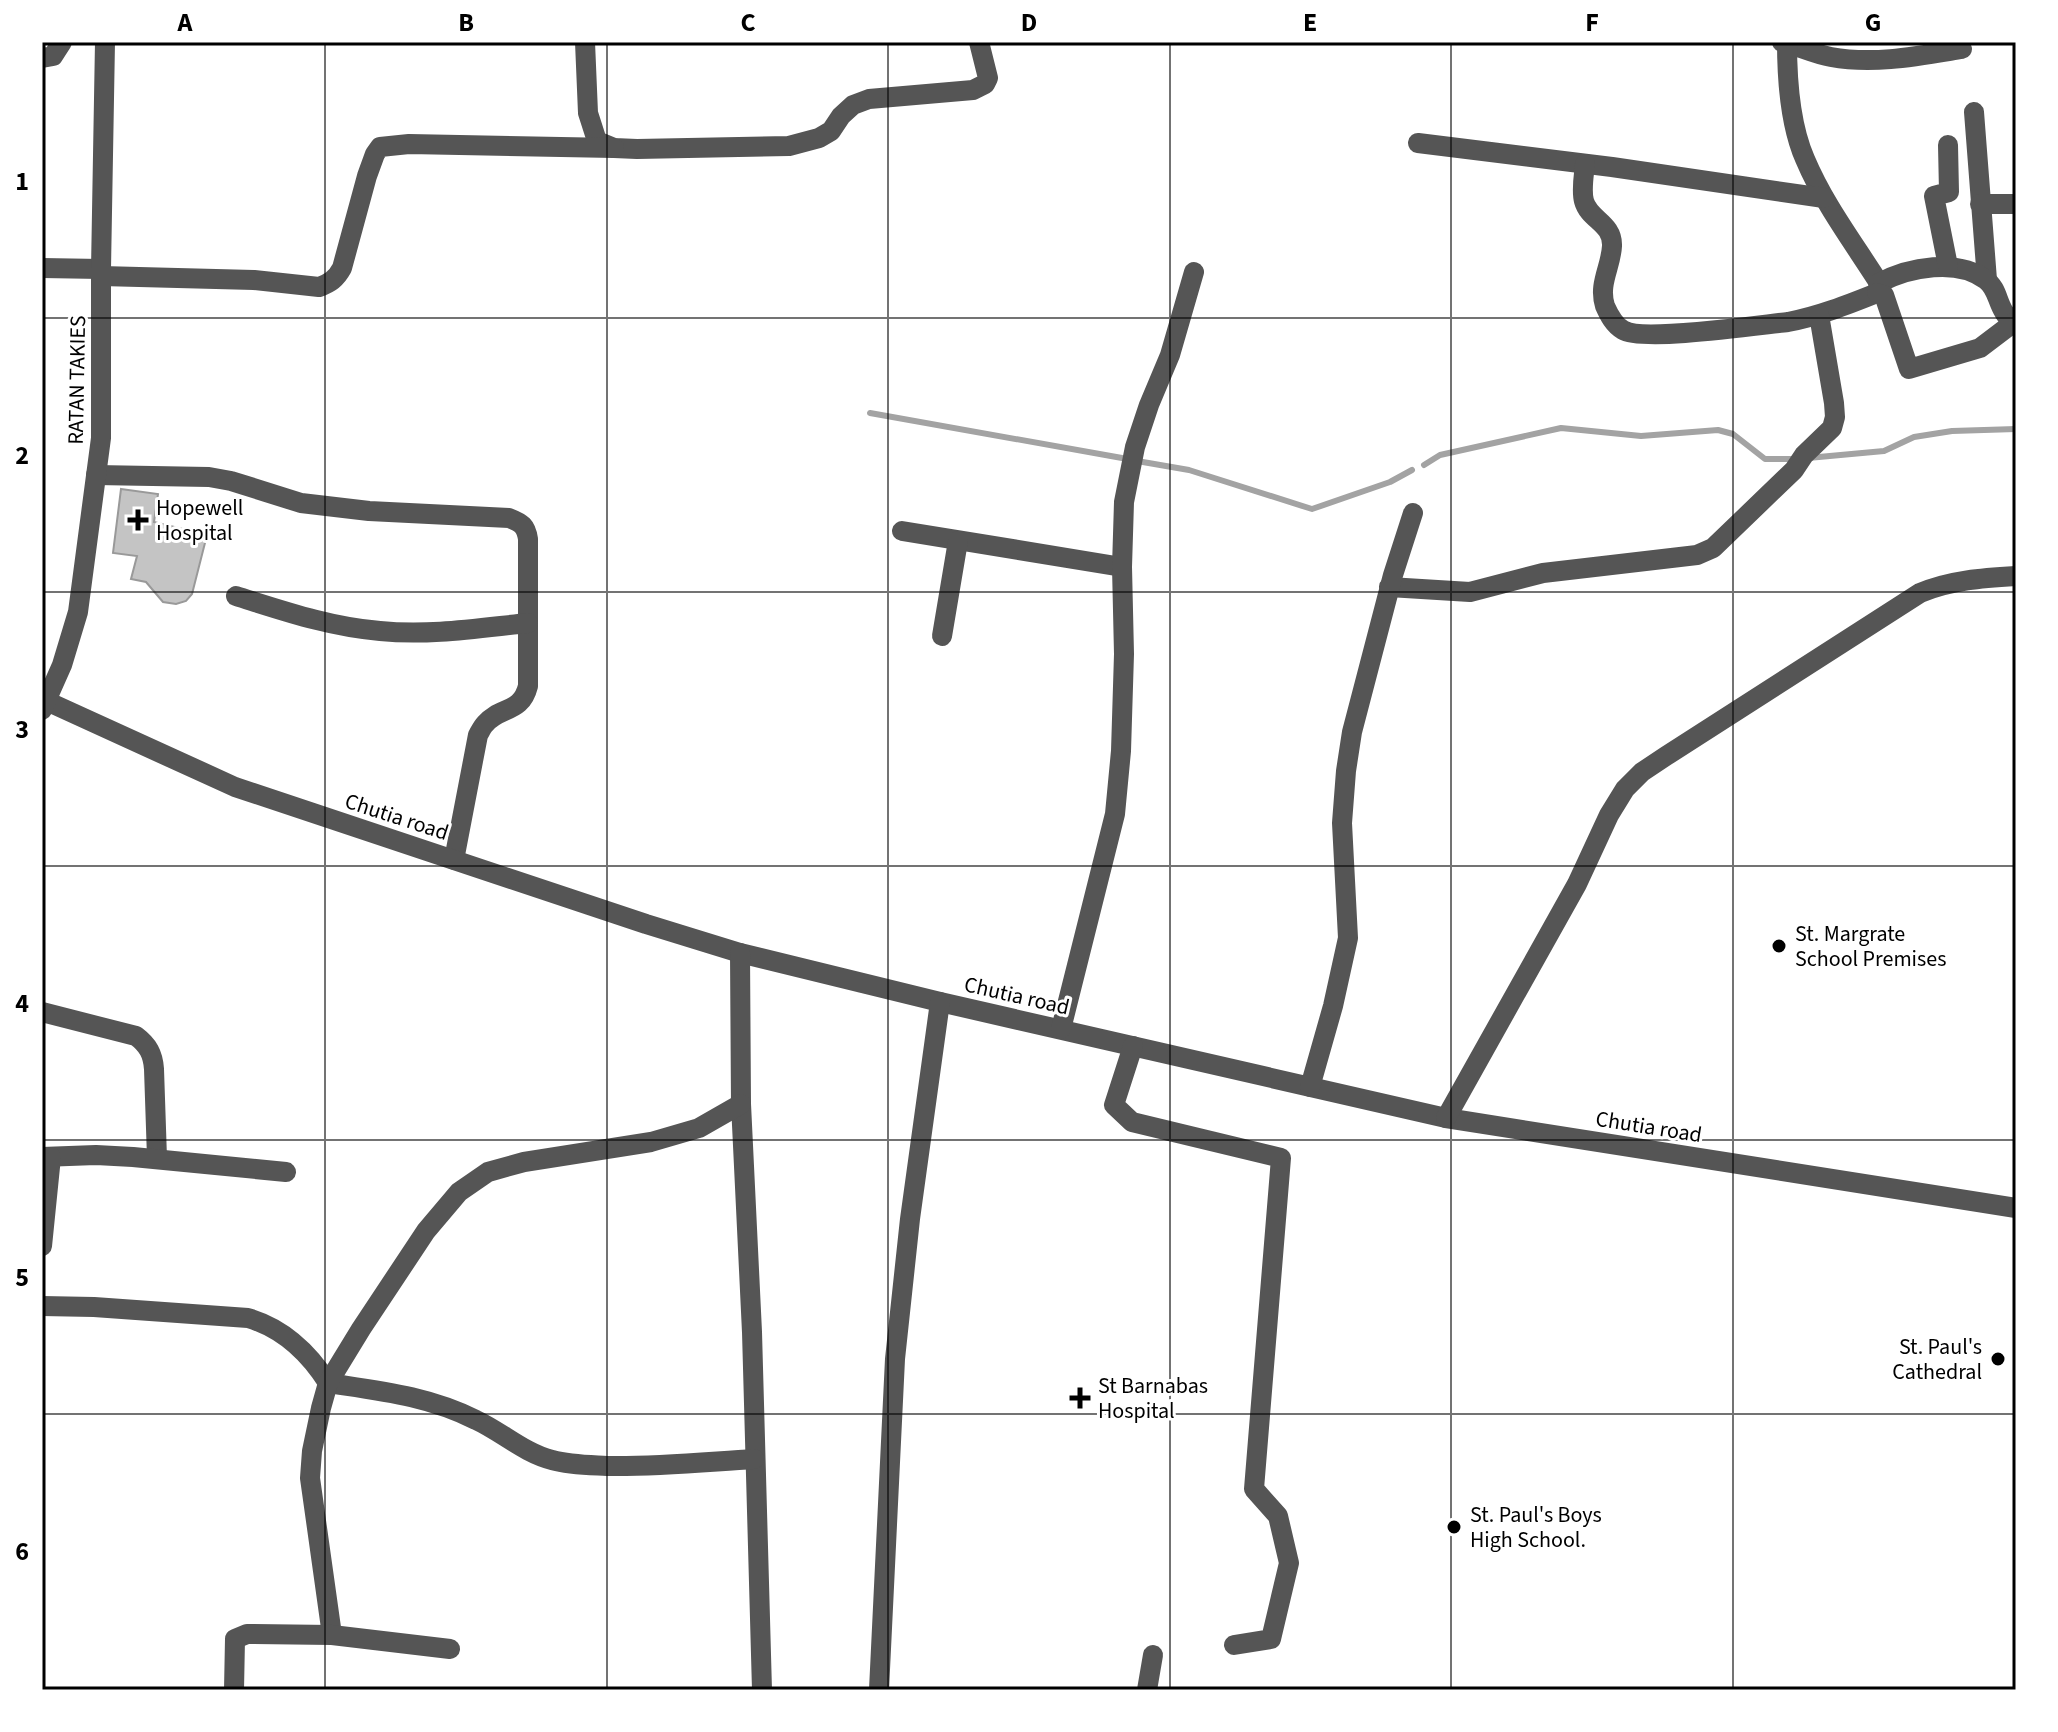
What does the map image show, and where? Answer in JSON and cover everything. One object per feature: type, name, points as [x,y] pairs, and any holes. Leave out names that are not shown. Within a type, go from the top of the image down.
[{"type":"street","points":[[42,58],[53,56],[62,42]]},
{"type":"street","name":"RATAN TAKIES","points":[[43,704],[62,665],[78,612],[101,438],[105,42]]},
{"type":"street","points":[[585,42],[591,127],[597,141],[614,148]]},
{"type":"street","points":[[42,268],[254,280],[319,287],[337,277],[342,268],[367,176],[380,147],[409,144],[637,149],[789,146],[819,138],[831,131],[853,105],[869,99],[958,93],[985,84],[988,78],[979,42]]},
{"type":"street","points":[[1585,164],[1583,200],[1592,216],[1603,222],[1609,231],[1612,245],[1602,287],[1605,304],[1613,321],[1625,332],[1651,335],[1788,322],[1819,315],[1878,288],[1892,276],[1948,266],[1963,268],[1987,280],[1996,292],[2004,314],[2014,325],[1980,348],[1909,369],[1884,295],[1878,288],[1837,222],[1803,157],[1789,88],[1785,42],[1828,57],[1864,61],[1962,49]]},
{"type":"street","points":[[1974,112],[1987,280]]},
{"type":"street","points":[[1418,143],[1824,198]]},
{"type":"street","points":[[1948,145],[1949,192],[1934,196],[1948,266]]},
{"type":"street","points":[[1980,204],[2016,204]]},
{"type":"street","points":[[1061,1029],[1115,814],[1121,751],[1124,654],[1124,502],[1135,447],[1170,355],[1194,272]]},
{"type":"street","points":[[1389,587],[1470,592],[1543,573],[1697,555],[1713,548],[1832,428],[1835,417],[1819,315]]},
{"type":"street","points":[[96,475],[209,477],[301,503],[369,511],[509,518],[522,523],[527,531],[526,696],[517,706],[485,723],[478,735],[454,860]]},
{"type":"street","points":[[1310,1087],[1348,938],[1342,823],[1350,745],[1389,587],[1413,513]]},
{"type":"street","points":[[902,531],[1122,567]]},
{"type":"street","points":[[942,636],[958,541]]},
{"type":"street","points":[[1446,1118],[1577,884],[1609,815],[1625,789],[1642,772],[1920,593],[1941,584],[1963,580],[2016,576]]},
{"type":"street","points":[[236,596],[326,623],[381,631],[442,632],[528,623]]},
{"type":"street","name":"Chutia road","points":[[43,704],[235,787],[740,953],[1446,1118],[2016,1208]]},
{"type":"street","points":[[740,953],[741,1104],[752,1332],[762,1690]]},
{"type":"street","points":[[879,1690],[895,1359],[910,1219],[940,1002]]},
{"type":"street","points":[[42,1012],[136,1036],[145,1042],[153,1057],[157,1158]]},
{"type":"street","points":[[1133,1046],[1114,1105],[1132,1122],[1281,1158],[1254,1489],[1278,1516],[1289,1563],[1271,1639],[1234,1645]]},
{"type":"street","points":[[332,1635],[310,1478],[312,1451],[328,1383],[426,1231],[459,1192],[488,1172],[524,1162],[651,1142],[699,1128],[741,1104]]},
{"type":"street","points":[[42,1246],[47,1157],[96,1155],[157,1158],[286,1172]]},
{"type":"street","points":[[42,1306],[248,1318],[282,1332],[320,1370],[328,1383]]},
{"type":"street","points":[[328,1383],[398,1393],[451,1409],[512,1439],[528,1451],[565,1463],[631,1467],[754,1459]]},
{"type":"street","points":[[234,1690],[235,1639],[247,1634],[332,1635],[450,1649]]},
{"type":"street","points":[[1147,1690],[1153,1655]]},
{"type":"building","points":[[121,489],[158,494],[154,522],[207,535],[192,594],[186,601],[176,604],[163,602],[146,582],[131,579],[137,556],[113,553]]},
{"type":"waterway","points":[[870,413],[1122,458]]},
{"type":"waterway","points":[[1424,465],[1440,455],[1561,428],[1641,436],[1718,430],[1733,434],[1765,459],[1797,459]]},
{"type":"waterway","points":[[1808,458],[1884,451],[1914,437],[1952,431],[2016,429]]},
{"type":"waterway","points":[[1137,461],[1189,470],[1312,509],[1390,482],[1412,470]]},
{"type":"place","name":"Hopewell Hospital","points":[[138,520]]},
{"type":"place","name":"St. Margrate School Premises","points":[[1779,946]]},
{"type":"place","name":"St. Paul's Cathedral","points":[[1998,1359]]},
{"type":"place","name":"St Barnabas Hospital","points":[[1080,1398]]},
{"type":"place","name":"St. Paul's Boys High School.","points":[[1454,1527]]}]
